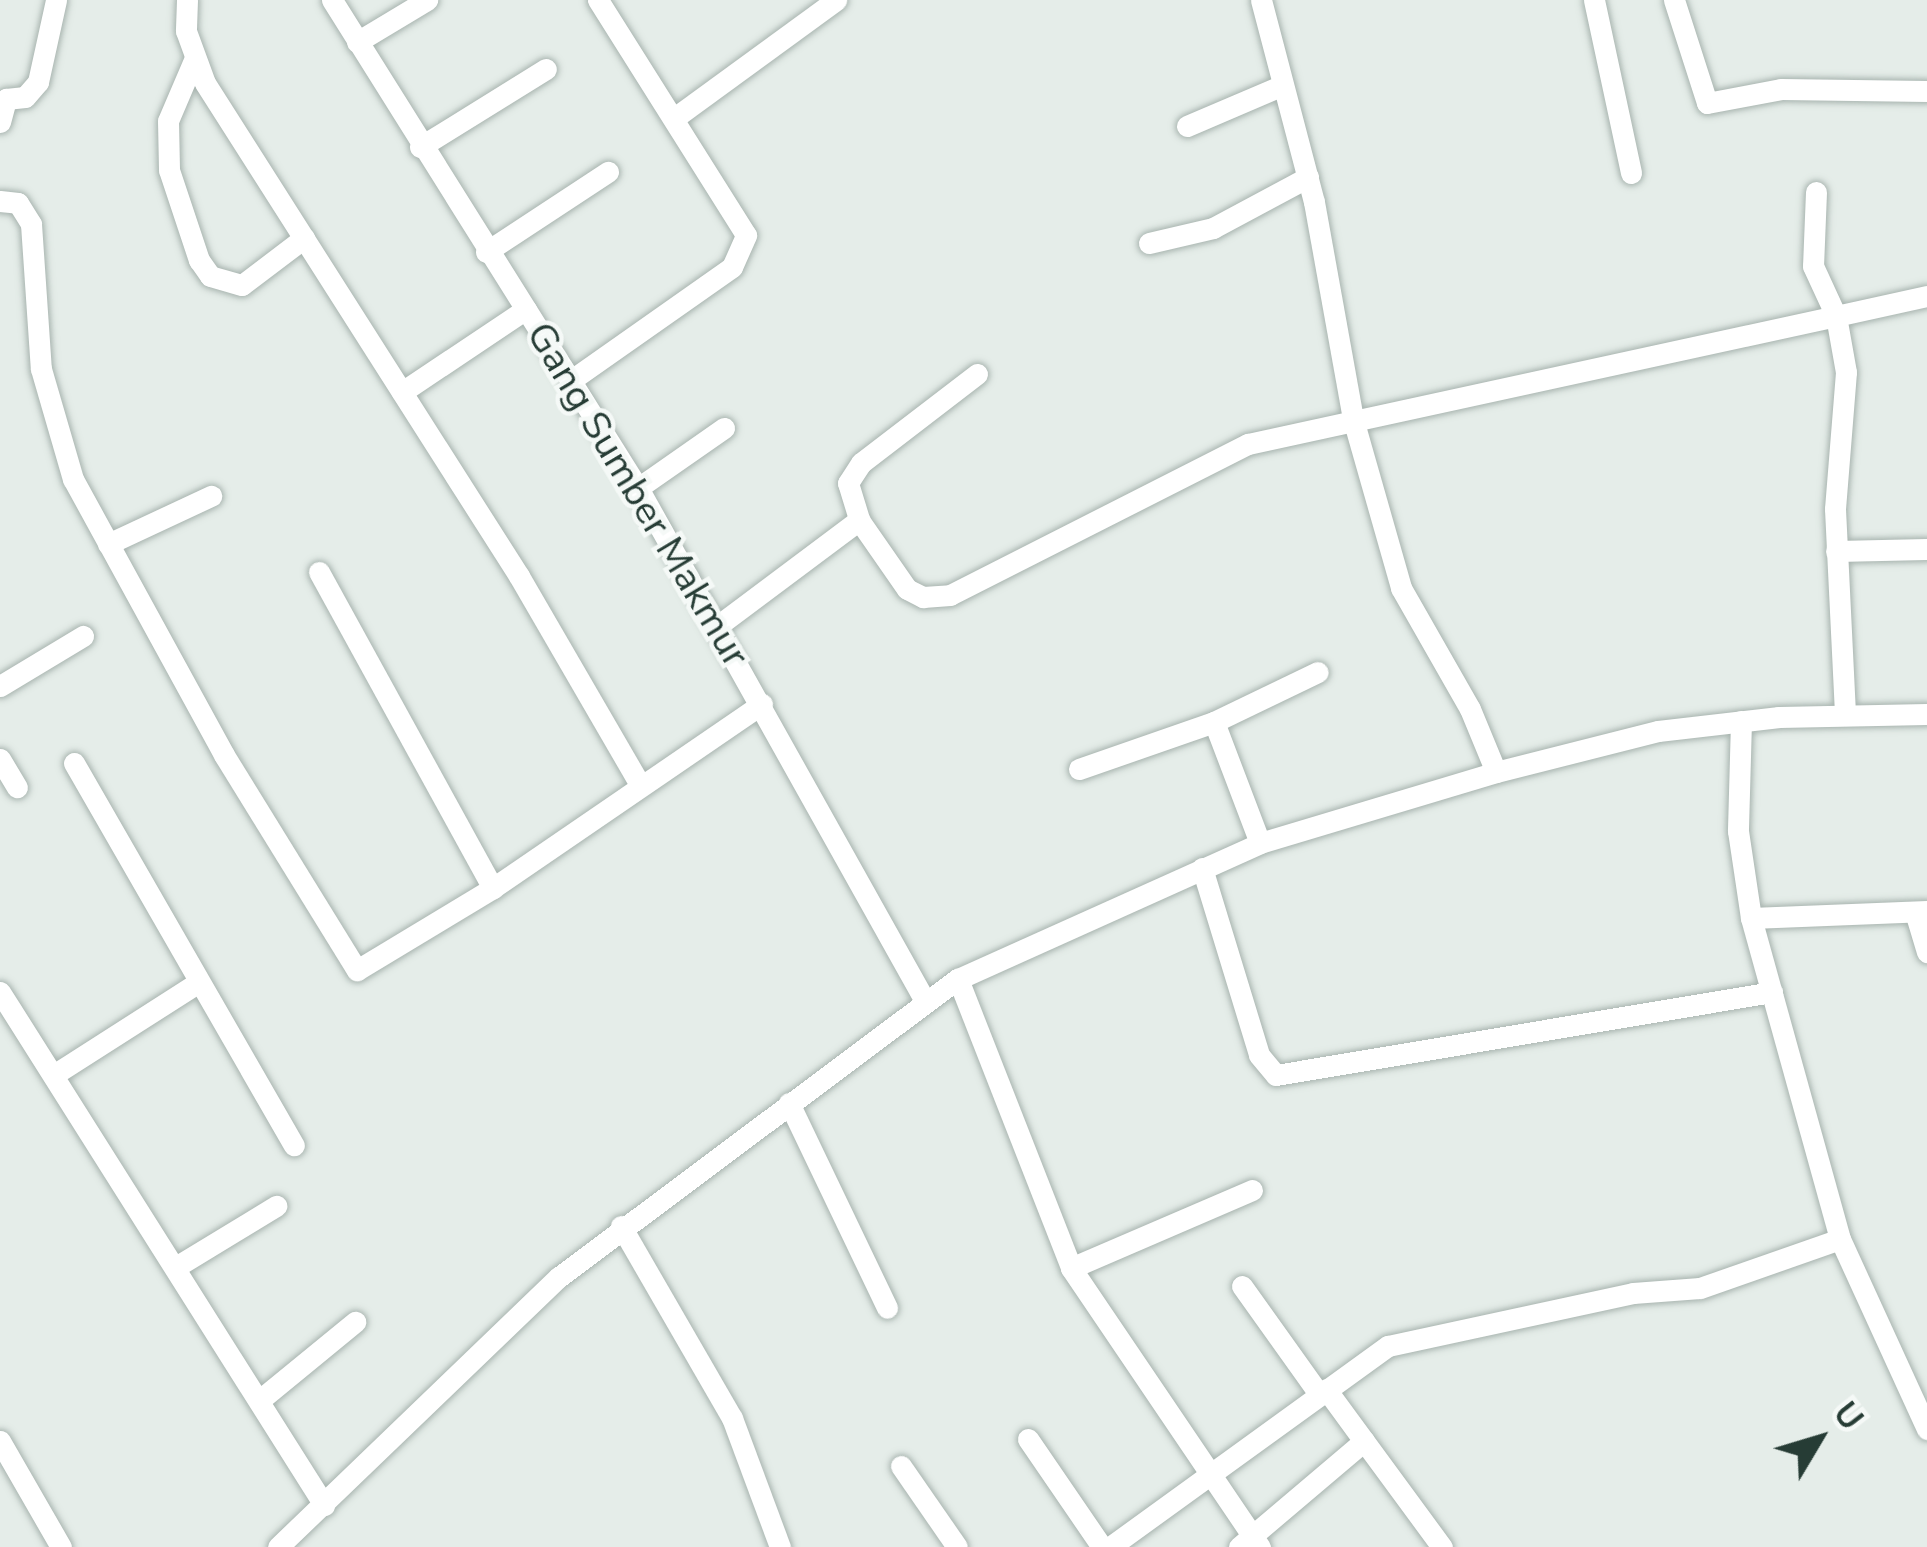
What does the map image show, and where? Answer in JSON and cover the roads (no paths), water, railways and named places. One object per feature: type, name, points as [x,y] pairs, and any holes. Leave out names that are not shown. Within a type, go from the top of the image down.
[{"type":"street","points":[[0,122],[6,99],[25,98],[38,82],[56,0]]},
{"type":"street","points":[[187,0],[194,60],[640,785]]},
{"type":"street","name":"Gang Sumber Makmur","points":[[332,0],[638,488],[925,1001]]},
{"type":"street","points":[[357,42],[427,0]]},
{"type":"street","points":[[570,381],[745,250],[740,218],[598,0]]},
{"type":"street","points":[[677,116],[836,0]]},
{"type":"street","points":[[1261,0],[1308,177],[1353,419],[1401,588],[1470,709],[1496,772]]},
{"type":"street","points":[[1594,0],[1631,173]]},
{"type":"street","points":[[1674,0],[1708,103],[1781,89],[1927,92]]},
{"type":"street","points":[[194,60],[172,96],[168,154],[199,260],[210,276],[242,285],[304,238]]},
{"type":"street","points":[[420,147],[546,69]]},
{"type":"street","points":[[1187,126],[1283,85]]},
{"type":"street","points":[[486,252],[608,172]]},
{"type":"street","points":[[1149,244],[1213,228],[1308,177]]},
{"type":"street","points":[[1816,193],[1813,266],[1837,316],[1846,372],[1836,551],[1845,715]]},
{"type":"street","points":[[0,201],[18,203],[31,224],[51,415],[73,479],[306,896],[357,970],[493,888],[762,704]]},
{"type":"street","points":[[977,374],[861,463],[848,483],[859,520],[908,590],[950,596],[1221,454],[1353,419],[1927,296]]},
{"type":"street","points":[[402,392],[526,309]]},
{"type":"street","points":[[638,488],[724,428]]},
{"type":"street","points":[[108,544],[211,496]]},
{"type":"street","points":[[716,627],[859,520]]},
{"type":"street","points":[[1836,551],[1927,549]]},
{"type":"street","points":[[319,572],[493,888]]},
{"type":"street","points":[[0,686],[82,636]]},
{"type":"street","points":[[1079,769],[1214,722],[1318,672]]},
{"type":"street","points":[[278,1547],[622,1226],[958,979],[1260,843],[1496,772],[1658,731],[1741,721],[1927,714]]},
{"type":"street","points":[[1741,721],[1738,831],[1751,918],[1840,1239],[1927,1429]]},
{"type":"street","points":[[1214,722],[1260,843]]},
{"type":"street","points":[[0,759],[16,787]]},
{"type":"street","points":[[74,763],[294,1145]]},
{"type":"street","points":[[1202,868],[1259,1055],[1276,1075],[1772,992]]},
{"type":"street","points":[[1751,918],[1921,911],[1927,952]]},
{"type":"street","points":[[958,979],[1071,1268],[1251,1544],[1364,1441]]},
{"type":"street","points":[[56,1074],[199,982]]},
{"type":"street","points":[[0,992],[179,1265],[324,1505]]},
{"type":"street","points":[[789,1103],[887,1308]]},
{"type":"street","points":[[1071,1268],[1252,1190]]},
{"type":"street","points":[[179,1265],[276,1206]]},
{"type":"street","points":[[622,1226],[732,1418],[780,1547]]},
{"type":"street","points":[[1028,1439],[1120,1544],[1388,1346],[1427,1332],[1633,1293],[1700,1288],[1840,1239]]},
{"type":"street","points":[[1243,1286],[1442,1547]]},
{"type":"street","points":[[261,1399],[356,1322]]},
{"type":"street","points":[[0,1441],[61,1547]]},
{"type":"street","points":[[901,1466],[957,1547]]}]
